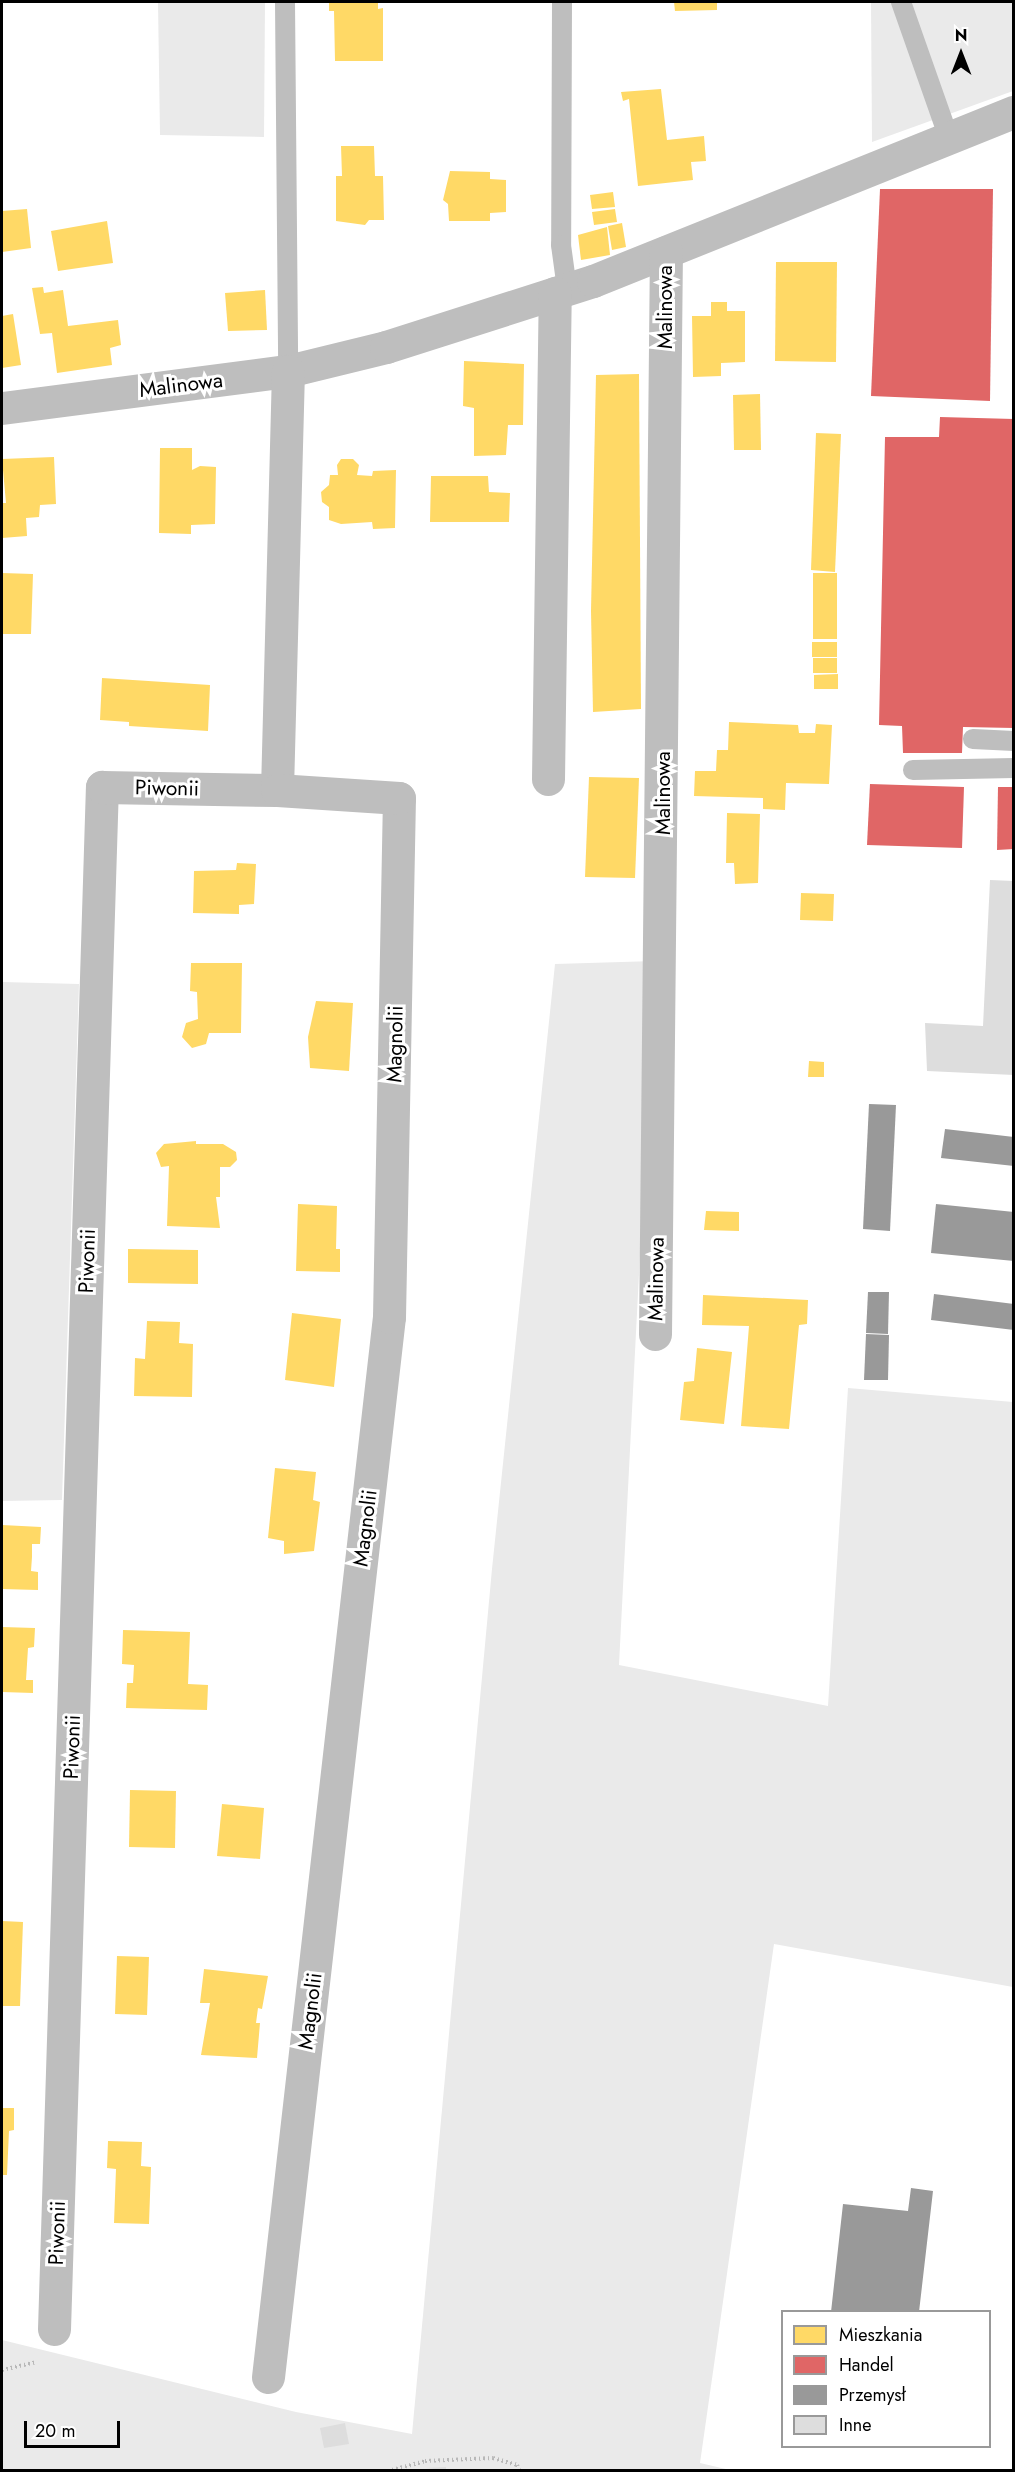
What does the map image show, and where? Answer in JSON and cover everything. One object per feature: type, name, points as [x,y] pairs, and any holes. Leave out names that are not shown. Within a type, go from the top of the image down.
[{"type":"street","name":"Malinowa","points":[[2,408],[288,371],[386,347],[561,291],[666,252],[1014,112]]},
{"type":"street","name":"Malinowa","points":[[655,1334],[666,252]]},
{"type":"street","points":[[548,779],[561,291]]},
{"type":"street","points":[[277,790],[288,371]]},
{"type":"street","name":"Piwonii","points":[[54,2330],[102,787],[277,790]]},
{"type":"street","name":"Magnolii","points":[[268,2377],[389,1317],[399,798],[277,790]]},
{"type":"lane","points":[[285,2],[288,371]]},
{"type":"lane","points":[[561,291],[562,2]]},
{"type":"lane","points":[[901,2],[949,138]]},
{"type":"lane","points":[[973,739],[1014,741]]},
{"type":"lane","points":[[914,770],[1014,768]]},
{"type":"path","points":[[2,2370],[36,2362]]},
{"type":"path","points":[[392,2470],[425,2461],[493,2458],[517,2465],[519,2470]]},
{"type":"shaded area","points":[[158,2],[265,2],[264,137],[160,135]]},
{"type":"shaded area","points":[[871,2],[1013,2],[1013,91],[872,142]]},
{"type":"shaded area","points":[[655,961],[619,1665],[828,1706],[848,1388],[1013,1402],[1013,1987],[774,1944],[700,2463],[730,2470],[2,2470],[2,2340],[296,2412],[412,2434],[492,1569],[555,964]]},
{"type":"shaded area","points":[[2,982],[79,984],[62,1500],[2,1501]]},
{"type":"building: Mieszkania","points":[[329,2],[378,2],[378,9],[383,8],[383,61],[335,61],[334,11],[329,11]]},
{"type":"building: Mieszkania","points":[[674,2],[717,2],[717,10],[675,11]]},
{"type":"building: Mieszkania","points":[[661,89],[667,140],[704,136],[706,161],[691,162],[693,180],[638,186],[629,99],[623,101],[621,92]]},
{"type":"building: Mieszkania","points":[[341,146],[374,146],[375,176],[383,176],[384,220],[369,220],[365,225],[336,221],[336,176],[342,176]]},
{"type":"building: Mieszkania","points":[[450,171],[490,172],[490,179],[506,180],[506,212],[490,213],[490,221],[449,221],[448,204],[443,200]]},
{"type":"building: Mieszkania","points":[[613,192],[615,207],[592,209],[590,195]]},
{"type":"building: Mieszkania","points":[[27,209],[31,248],[2,252],[2,211]]},
{"type":"building: Mieszkania","points":[[615,209],[617,222],[594,225],[592,212]]},
{"type":"building: Mieszkania","points":[[107,221],[113,263],[58,271],[51,231]]},
{"type":"building: Mieszkania","points":[[622,223],[626,247],[612,250],[608,226]]},
{"type":"building: Mieszkania","points":[[607,227],[610,255],[581,260],[578,235]]},
{"type":"building: Mieszkania","points":[[776,262],[837,262],[836,362],[775,361]]},
{"type":"building: Mieszkania","points":[[43,287],[44,293],[63,290],[68,326],[118,320],[121,345],[110,348],[112,365],[57,373],[52,333],[40,334],[32,288]]},
{"type":"building: Mieszkania","points":[[265,290],[267,330],[228,331],[225,293]]},
{"type":"building: Mieszkania","points":[[711,302],[727,302],[727,311],[745,311],[745,362],[721,363],[721,376],[693,377],[692,316],[711,316]]},
{"type":"building: Mieszkania","points":[[13,314],[21,365],[2,368],[2,316]]},
{"type":"building: Mieszkania","points":[[464,361],[524,364],[523,425],[508,425],[506,455],[474,456],[474,408],[463,406]]},
{"type":"building: Mieszkania","points":[[639,374],[641,709],[593,712],[591,611],[596,375]]},
{"type":"building: Mieszkania","points":[[760,394],[761,450],[734,450],[733,395]]},
{"type":"building: Mieszkania","points":[[816,433],[841,434],[835,572],[811,570]]},
{"type":"building: Mieszkania","points":[[160,448],[192,448],[192,470],[200,466],[216,467],[215,524],[191,525],[191,534],[159,533]]},
{"type":"building: Mieszkania","points":[[54,457],[56,504],[40,505],[39,517],[26,518],[27,536],[2,538],[2,503],[6,503],[2,459]]},
{"type":"building: Mieszkania","points":[[341,459],[353,459],[359,465],[357,475],[372,476],[373,471],[396,470],[395,528],[373,529],[372,522],[341,524],[329,520],[329,507],[322,502],[321,492],[329,485],[330,475],[338,475],[337,465]]},
{"type":"building: Mieszkania","points":[[431,476],[488,476],[489,492],[510,493],[509,522],[430,522]]},
{"type":"building: Mieszkania","points":[[2,573],[33,574],[31,634],[2,634]]},
{"type":"building: Mieszkania","points":[[813,573],[837,573],[837,639],[813,639]]},
{"type":"building: Mieszkania","points":[[812,642],[837,642],[837,657],[812,657]]},
{"type":"building: Mieszkania","points":[[813,658],[837,658],[837,673],[813,673]]},
{"type":"building: Mieszkania","points":[[838,674],[838,689],[814,689],[814,675]]},
{"type":"building: Mieszkania","points":[[102,678],[210,685],[208,731],[129,726],[129,722],[100,720]]},
{"type":"building: Mieszkania","points":[[729,722],[798,725],[799,733],[815,733],[816,724],[832,725],[829,784],[786,783],[785,810],[763,809],[763,798],[694,796],[695,771],[716,771],[717,750],[728,750]]},
{"type":"building: Mieszkania","points":[[589,777],[639,778],[635,878],[585,877]]},
{"type":"building: Mieszkania","points":[[727,813],[760,814],[758,883],[735,884],[734,863],[726,863]]},
{"type":"building: Mieszkania","points":[[237,863],[256,864],[254,904],[239,905],[239,914],[193,913],[194,871],[236,870]]},
{"type":"building: Mieszkania","points":[[801,893],[834,894],[833,921],[800,920]]},
{"type":"building: Mieszkania","points":[[191,963],[242,963],[241,1033],[209,1033],[206,1044],[192,1048],[182,1037],[186,1023],[198,1019],[197,992],[190,991]]},
{"type":"building: Mieszkania","points":[[316,1001],[353,1003],[349,1071],[310,1068],[308,1037]]},
{"type":"building: Mieszkania","points":[[809,1061],[824,1062],[824,1077],[808,1077]]},
{"type":"building: Mieszkania","points":[[196,1141],[196,1144],[223,1144],[236,1152],[237,1160],[230,1167],[220,1167],[220,1197],[216,1197],[220,1228],[167,1226],[169,1166],[161,1167],[156,1153],[164,1144]]},
{"type":"building: Mieszkania","points":[[298,1204],[337,1206],[336,1249],[340,1249],[340,1272],[296,1271]]},
{"type":"building: Mieszkania","points":[[706,1211],[739,1212],[739,1231],[704,1230]]},
{"type":"building: Mieszkania","points":[[128,1249],[198,1250],[198,1284],[128,1283]]},
{"type":"building: Mieszkania","points":[[703,1295],[808,1300],[807,1324],[799,1325],[789,1429],[741,1426],[749,1326],[702,1325]]},
{"type":"building: Mieszkania","points":[[292,1313],[341,1319],[334,1387],[285,1380]]},
{"type":"building: Mieszkania","points":[[147,1321],[180,1322],[179,1343],[193,1344],[192,1397],[134,1396],[135,1358],[145,1359]]},
{"type":"building: Mieszkania","points":[[697,1348],[732,1352],[724,1424],[680,1420],[684,1382],[694,1381]]},
{"type":"building: Mieszkania","points":[[275,1468],[316,1472],[313,1500],[320,1502],[314,1551],[284,1554],[284,1541],[268,1538]]},
{"type":"building: Mieszkania","points":[[2,1525],[41,1527],[40,1544],[32,1544],[31,1571],[38,1572],[38,1590],[2,1589]]},
{"type":"building: Mieszkania","points":[[2,1627],[35,1628],[34,1647],[28,1648],[26,1680],[33,1680],[33,1693],[2,1692]]},
{"type":"building: Mieszkania","points":[[123,1630],[190,1632],[188,1684],[208,1685],[207,1710],[126,1708],[127,1683],[133,1683],[134,1665],[122,1664]]},
{"type":"building: Mieszkania","points":[[130,1790],[176,1791],[175,1848],[129,1847]]},
{"type":"building: Mieszkania","points":[[222,1804],[264,1808],[260,1859],[217,1856]]},
{"type":"building: Mieszkania","points":[[2,1921],[23,1922],[20,2006],[2,2006]]},
{"type":"building: Mieszkania","points":[[117,1956],[149,1957],[147,2015],[115,2014]]},
{"type":"building: Mieszkania","points":[[204,1969],[268,1976],[262,2009],[258,2008],[256,2023],[260,2023],[257,2058],[201,2055],[210,2003],[200,2003]]},
{"type":"building: Mieszkania","points":[[2,2108],[14,2108],[14,2130],[9,2131],[7,2175],[2,2175]]},
{"type":"building: Mieszkania","points":[[108,2141],[142,2142],[141,2166],[151,2167],[149,2224],[114,2223],[116,2169],[107,2168]]},
{"type":"building: Handel","points":[[880,189],[993,189],[990,401],[871,396]]},
{"type":"building: Handel","points":[[940,417],[1014,419],[1014,728],[963,727],[962,753],[903,753],[902,726],[879,725],[885,437],[939,437]]},
{"type":"building: Handel","points":[[870,784],[964,787],[962,848],[867,845]]},
{"type":"building: Handel","points":[[998,787],[1014,787],[1014,849],[997,850]]},
{"type":"building: Przemysł","points":[[869,1104],[896,1105],[890,1231],[863,1229]]},
{"type":"building: Przemysł","points":[[945,1129],[1014,1137],[1014,1166],[941,1158]]},
{"type":"building: Przemysł","points":[[936,1204],[1014,1212],[1014,1261],[931,1253]]},
{"type":"building: Przemysł","points":[[868,1292],[889,1292],[888,1334],[866,1333]]},
{"type":"building: Przemysł","points":[[934,1294],[1014,1304],[1014,1330],[931,1320]]},
{"type":"building: Przemysł","points":[[866,1334],[889,1335],[888,1380],[864,1380]]},
{"type":"building: Przemysł","points":[[911,2188],[933,2191],[919,2310],[831,2310],[843,2204],[908,2211]]},
{"type":"building: Inne","points":[[990,880],[1014,881],[1014,1075],[927,1071],[925,1023],[983,1026]]},
{"type":"building: Inne","points":[[345,2423],[349,2444],[324,2448],[320,2428]]},
{"type":"building: Inne","points":[[446,2467],[446,2470],[425,2468]]}]
